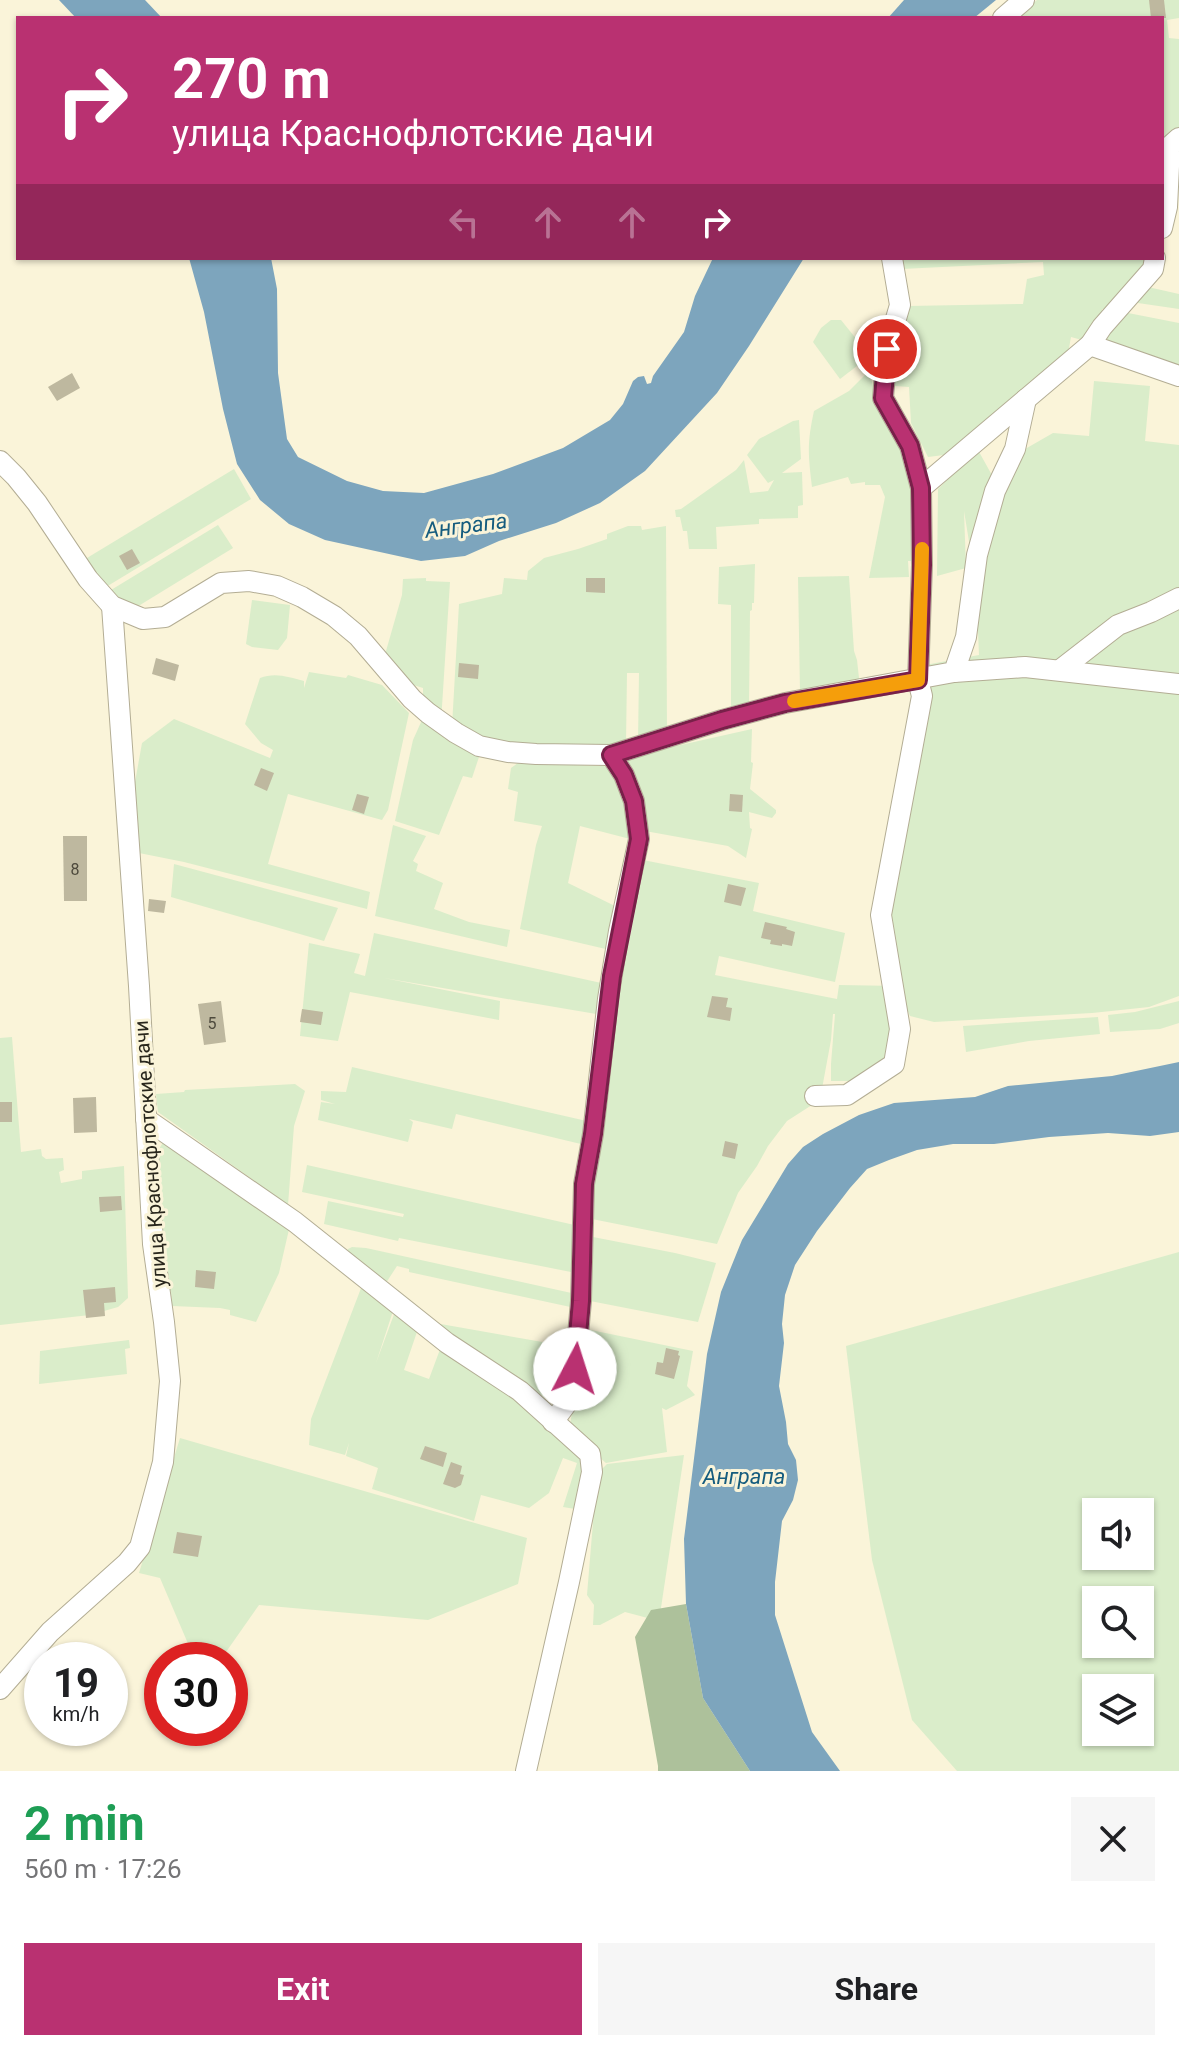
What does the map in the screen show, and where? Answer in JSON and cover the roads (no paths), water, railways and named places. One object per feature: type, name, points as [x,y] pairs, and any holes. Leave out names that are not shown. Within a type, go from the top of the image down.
[{"type":"street","points":[[1005,16],[1024,0]]},
{"type":"street","points":[[1164,220],[1170,146],[1179,138]]},
{"type":"street","points":[[815,1096],[847,1095],[894,1064],[900,1029],[881,915],[922,696],[918,680],[922,565],[921,488],[910,446],[883,398],[887,349],[900,305],[892,260]]},
{"type":"street","points":[[921,488],[1090,345],[1153,269],[1155,260]]},
{"type":"street","points":[[1090,345],[1179,376]]},
{"type":"street","points":[[954,672],[966,637],[977,555],[995,491],[1015,449],[1026,399]]},
{"type":"street","points":[[0,461],[37,503],[88,579],[112,606],[143,619],[165,617],[221,583],[249,581],[277,586],[334,616],[358,636],[404,692],[428,713],[479,746],[508,752],[611,755],[785,703],[954,672],[1025,667],[1179,684]]},
{"type":"street","points":[[1060,670],[1118,625],[1179,598]]},
{"type":"street","name":"улица Краснофлотские дачи","points":[[0,1689],[50,1632],[127,1563],[140,1547],[163,1462],[170,1381],[153,1244],[139,986],[112,606]]},
{"type":"street","points":[[553,1422],[570,1399],[575,1369],[581,1301],[584,1184],[593,1134],[608,999],[639,839],[634,801],[624,775],[611,755]]},
{"type":"street","points":[[146,1119],[295,1222],[447,1343],[520,1391],[590,1454],[592,1472],[526,1771]]},
{"type":"water","points":[[59,0],[145,0],[160,16],[74,16]]},
{"type":"water","points":[[904,0],[996,0],[976,16],[890,16]]},
{"type":"water","name":"Анграпа","points":[[190,260],[271,260],[277,289],[278,373],[287,439],[298,457],[347,481],[383,491],[424,493],[493,474],[563,448],[610,420],[623,404],[633,381],[644,376],[647,384],[651,383],[684,332],[695,296],[712,260],[803,260],[717,393],[645,471],[600,503],[556,523],[499,541],[465,556],[421,561],[325,540],[289,524],[260,500],[237,464]]},
{"type":"water","name":"Анграпа","points":[[1179,1062],[1179,1132],[1150,1136],[1108,1133],[1049,1137],[994,1144],[953,1144],[917,1150],[867,1169],[817,1231],[795,1265],[785,1295],[779,1386],[788,1444],[796,1460],[798,1480],[793,1500],[782,1521],[775,1582],[775,1615],[812,1732],[840,1771],[750,1771],[703,1698],[686,1604],[684,1539],[707,1354],[721,1292],[742,1240],[788,1164],[803,1147],[859,1115],[894,1103],[975,1097],[1008,1086],[1112,1076]]}]
